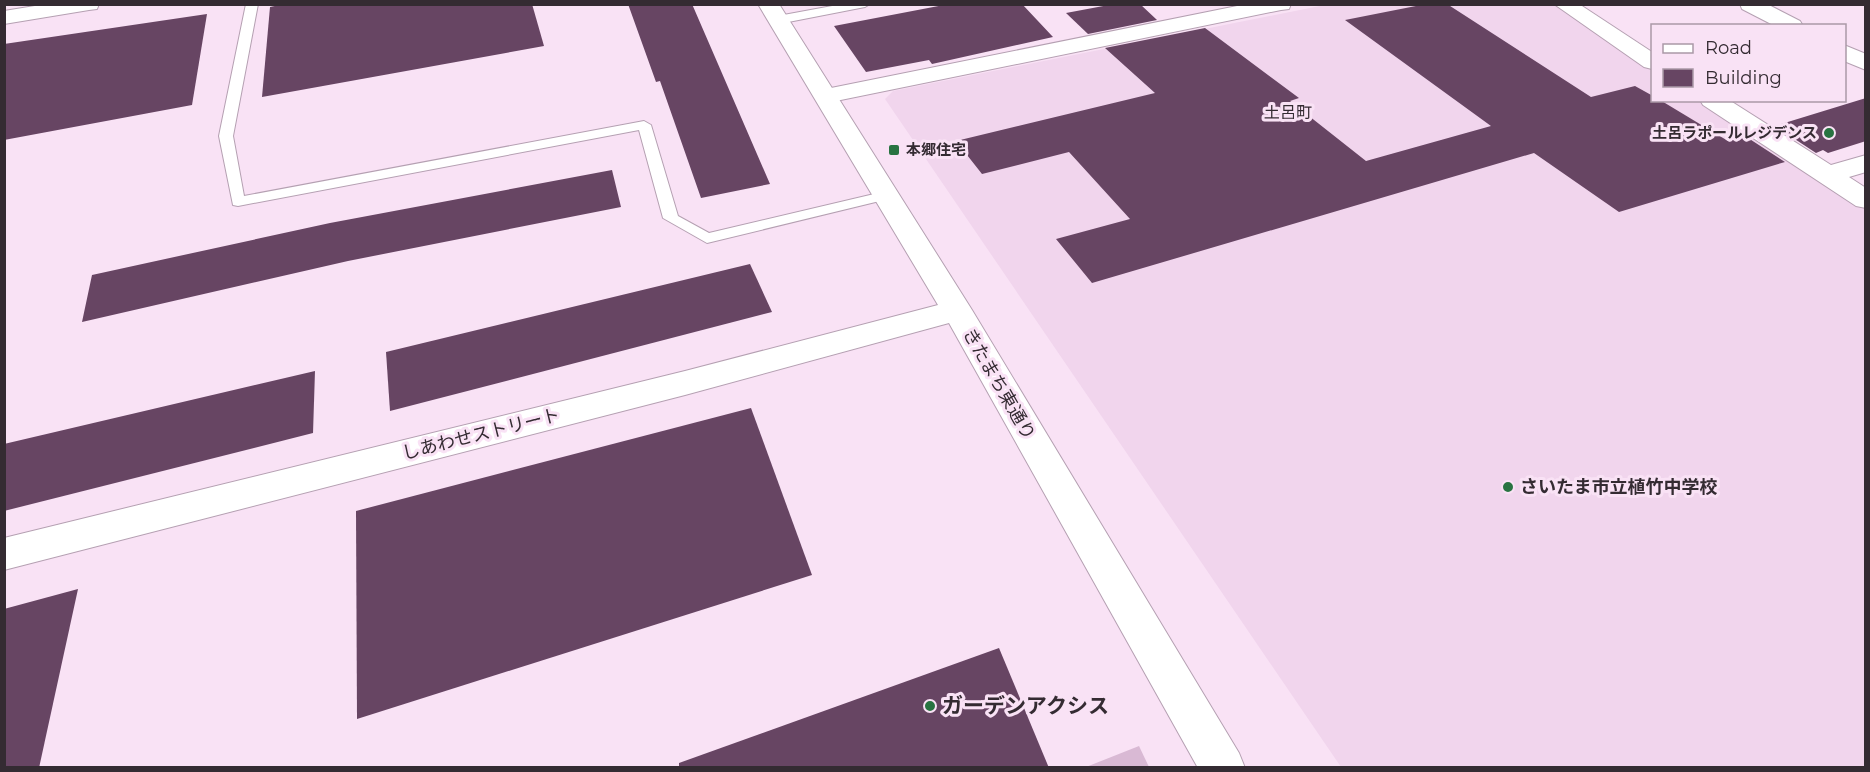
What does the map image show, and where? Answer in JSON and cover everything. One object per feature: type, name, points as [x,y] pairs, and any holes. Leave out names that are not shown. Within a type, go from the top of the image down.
[{"type":"street","points":[[4,18],[89,4]]},
{"type":"street","points":[[1174,4],[1195,21]]},
{"type":"street","points":[[826,96],[1281,4]]},
{"type":"street","points":[[1564,4],[1651,61]]},
{"type":"street","points":[[1750,4],[1788,24]]},
{"type":"street","name":"きたまち東通り","points":[[773,12],[957,310],[1223,768]]},
{"type":"street","points":[[1846,53],[1866,63]]},
{"type":"street","points":[[1715,102],[1866,200]]},
{"type":"street","points":[[1827,175],[1866,163]]},
{"type":"street","name":"しあわせストリート","points":[[4,554],[685,383],[957,310]]},
{"type":"lane","points":[[252,4],[226,136],[238,202],[644,125],[671,218],[707,238],[887,195]]},
{"type":"lane","points":[[773,12],[865,4]]},
{"type":"shaded area","name":"さいたま市立植竹中学校","points":[[1325,5],[1558,5],[1651,66],[1651,102],[1706,102],[1865,207],[1865,767],[1341,767],[885,99],[893,91]]},
{"type":"shaded area","points":[[1139,746],[1149,767],[1086,767]]},
{"type":"building","points":[[284,4],[532,4],[544,46],[262,97],[270,7]]},
{"type":"building","points":[[628,4],[692,4],[770,184],[701,198],[660,81],[656,82]]},
{"type":"building","points":[[949,4],[1022,4],[1053,37],[932,64],[929,60],[866,72],[834,26]]},
{"type":"building","points":[[1114,4],[1140,4],[1157,20],[1088,34],[1066,13]]},
{"type":"building","points":[[1426,4],[1447,4],[1591,97],[1635,86],[1651,95],[1651,102],[1663,102],[1728,141],[1745,136],[1785,162],[1619,212],[1534,153],[1092,283],[1056,239],[1130,219],[1069,152],[982,174],[956,141],[1155,93],[1105,48],[1205,28],[1299,98],[1290,101],[1366,161],[1491,126],[1345,20]]},
{"type":"building","points":[[207,14],[192,105],[4,140],[4,44]]},
{"type":"building","name":"土呂ラポールレジデンス","points":[[1866,98],[1866,141],[1828,153],[1823,150],[1816,153],[1775,126]]},
{"type":"building","points":[[612,170],[621,207],[348,261],[82,322],[92,275],[330,223]]},
{"type":"building","points":[[750,264],[772,312],[390,411],[386,352]]},
{"type":"building","points":[[315,371],[313,433],[4,511],[4,444]]},
{"type":"building","points":[[751,408],[812,575],[357,719],[356,511]]},
{"type":"building","points":[[78,589],[39,768],[4,768],[4,609]]},
{"type":"building","name":"ガーデンアクシス","points":[[999,648],[1049,768],[679,768],[679,763]]},
{"type":"place","name":"土呂ラポールレジデンス","points":[[1829,133]]},
{"type":"place","name":"本郷住宅","points":[[894,150]]},
{"type":"place","name":"さいたま市立植竹中学校","points":[[1508,487]]},
{"type":"place","name":"ガーデンアクシス","points":[[930,706]]},
{"type":"district","name":"土呂町","points":[[1288,112]]}]
